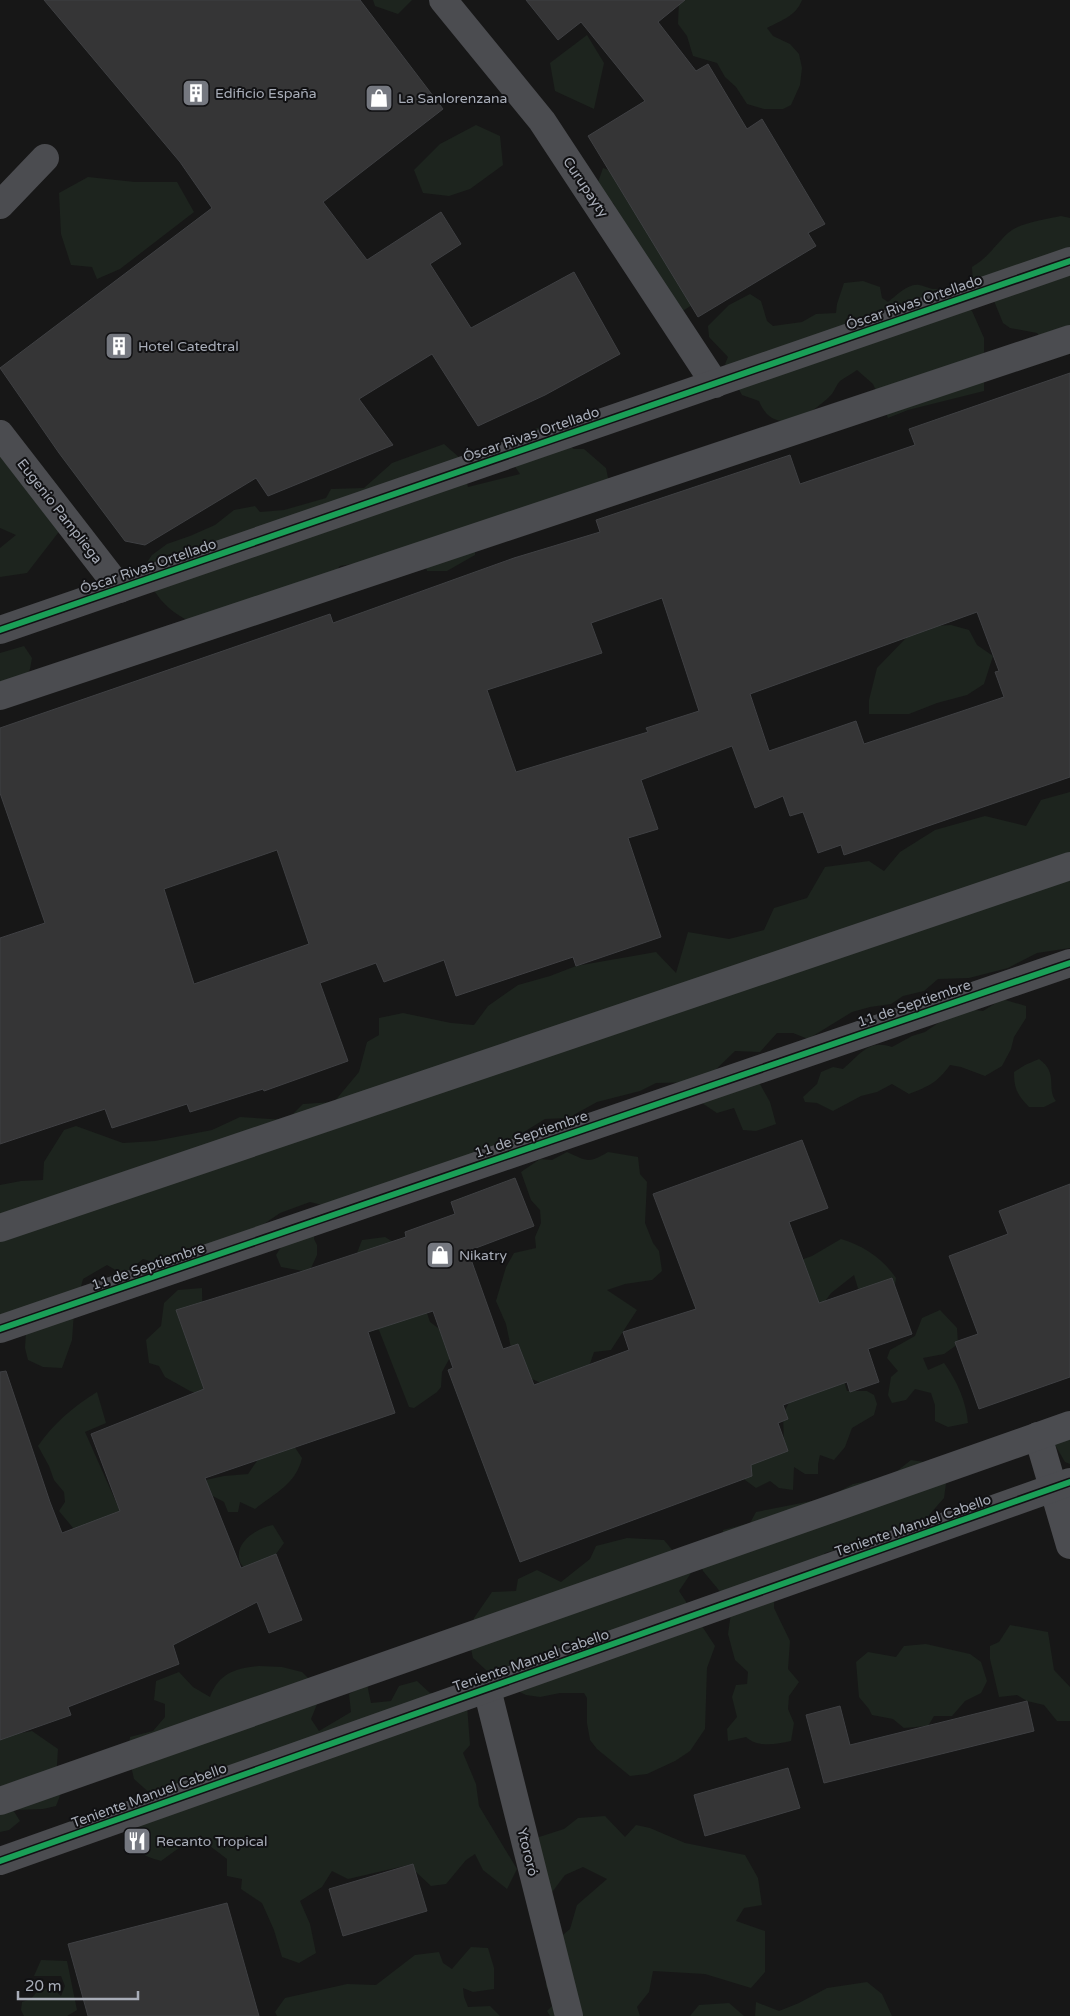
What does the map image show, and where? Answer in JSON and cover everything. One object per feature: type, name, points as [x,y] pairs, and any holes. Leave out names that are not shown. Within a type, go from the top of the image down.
[{"type":"street","name":"Curupayty","points":[[444,0],[542,121],[715,384]]},
{"type":"street","points":[[0,205],[45,158]]},
{"type":"street","name":"Óscar Rivas Ortellado","points":[[0,630],[1070,261]]},
{"type":"street","points":[[0,696],[1070,339]]},
{"type":"street","name":"Eugenio Pampliega","points":[[0,434],[120,589]]},
{"type":"street","points":[[0,1228],[1070,866]]},
{"type":"street","name":"11 de Septiembre","points":[[0,1329],[1070,963]]},
{"type":"street","points":[[0,1801],[1070,1425]]},
{"type":"street","points":[[1038,1436],[1062,1485],[1070,1545]]},
{"type":"street","name":"Teniente Manuel Cabello","points":[[0,1861],[1062,1485]]},
{"type":"street","name":"Ytororó","points":[[486,1689],[569,2016]]},
{"type":"shaded area","points":[[373,0],[412,0],[398,14],[375,6]]},
{"type":"shaded area","points":[[679,0],[802,0],[792,14],[767,28],[773,36],[790,44],[799,54],[802,68],[800,85],[791,105],[783,109],[764,109],[747,104],[736,87],[725,77],[717,63],[693,56],[687,36],[678,24]]},
{"type":"shaded area","points":[[587,35],[604,63],[594,109],[555,91],[550,63]]},
{"type":"shaded area","points":[[476,125],[500,136],[503,165],[470,189],[449,196],[423,193],[414,170],[440,144]]},
{"type":"shaded area","points":[[603,168],[637,180],[695,303],[678,314],[625,247],[614,204],[596,188]]},
{"type":"shaded area","points":[[88,177],[135,182],[177,182],[194,212],[120,269],[97,279],[92,267],[71,265],[61,234],[59,193]]},
{"type":"shaded area","points":[[1061,216],[1070,218],[1070,354],[1052,355],[1037,333],[1010,328],[1003,323],[994,301],[973,283],[972,267],[1013,230],[1033,222]]},
{"type":"shaded area","points":[[863,281],[880,287],[882,298],[888,302],[911,286],[919,285],[933,289],[942,288],[972,311],[984,338],[984,391],[908,410],[888,418],[873,384],[857,370],[840,381],[831,395],[812,411],[792,420],[782,421],[773,419],[765,412],[759,401],[742,395],[725,364],[728,357],[709,337],[708,326],[729,305],[750,294],[761,301],[767,321],[773,326],[802,322],[816,314],[836,313],[844,283]]},
{"type":"shaded area","points":[[540,427],[574,449],[584,449],[606,468],[609,483],[476,536],[475,555],[447,571],[427,571],[421,549],[411,554],[340,566],[319,591],[187,620],[165,605],[141,571],[152,555],[167,544],[215,525],[234,510],[255,506],[260,512],[284,510],[326,498],[331,489],[364,488],[392,463],[444,444],[461,459],[468,487],[520,474],[499,443]]},
{"type":"shaded area","points":[[0,454],[61,529],[27,573],[0,577],[0,548],[16,535],[0,528]]},
{"type":"shaded area","points":[[951,625],[969,630],[977,645],[993,656],[984,684],[967,695],[937,703],[909,714],[869,714],[869,700],[877,668],[909,635],[934,626]]},
{"type":"shaded area","points":[[24,646],[32,658],[30,669],[21,686],[0,694],[0,653]]},
{"type":"shaded area","points":[[1070,792],[1070,948],[1037,953],[1008,968],[969,978],[938,979],[924,991],[903,996],[891,1004],[852,1012],[808,1039],[793,1033],[777,1033],[760,1052],[735,1051],[703,1082],[656,1083],[640,1091],[597,1102],[568,1118],[545,1119],[442,1182],[350,1212],[310,1202],[280,1213],[193,1273],[143,1259],[124,1275],[107,1265],[83,1279],[74,1312],[72,1340],[62,1368],[43,1367],[28,1360],[25,1348],[26,1332],[0,1329],[0,1185],[21,1181],[43,1180],[44,1162],[64,1130],[76,1126],[123,1143],[155,1141],[212,1130],[240,1117],[287,1120],[303,1104],[334,1102],[359,1072],[367,1042],[379,1035],[379,1018],[403,1013],[451,1023],[474,1025],[488,1006],[518,985],[576,966],[656,952],[676,973],[688,932],[729,939],[764,930],[774,908],[807,898],[825,867],[869,861],[884,871],[900,852],[935,830],[985,816],[1026,826],[1041,800]]},
{"type":"shaded area","points":[[1002,999],[1026,1006],[1026,1018],[1014,1037],[1011,1049],[1002,1066],[985,1076],[950,1065],[932,1083],[909,1094],[892,1084],[877,1092],[861,1096],[833,1111],[817,1103],[805,1102],[803,1097],[817,1084],[821,1072],[833,1067],[843,1069],[870,1047],[884,1045],[892,1047],[912,1036],[925,1032],[960,1008],[983,1011]]},
{"type":"shaded area","points":[[1039,1059],[1049,1070],[1053,1096],[1056,1101],[1044,1107],[1029,1107],[1017,1091],[1014,1072]]},
{"type":"shaded area","points":[[756,1077],[770,1102],[776,1124],[756,1131],[743,1130],[734,1108],[717,1113],[699,1101]]},
{"type":"shaded area","points":[[567,1152],[588,1160],[608,1152],[638,1157],[640,1174],[647,1182],[645,1223],[653,1243],[659,1251],[662,1271],[652,1280],[625,1284],[607,1290],[637,1310],[611,1350],[594,1352],[586,1375],[543,1384],[532,1379],[511,1348],[506,1324],[496,1301],[506,1267],[514,1253],[536,1248],[535,1237],[541,1223],[540,1210],[531,1200],[521,1172],[540,1159],[552,1160]]},
{"type":"shaded area","points":[[314,1222],[314,1239],[317,1245],[317,1255],[306,1279],[303,1271],[281,1267],[276,1255],[281,1247]]},
{"type":"shaded area","points":[[385,1237],[406,1250],[430,1322],[458,1343],[442,1372],[441,1387],[414,1408],[409,1407],[379,1330],[373,1328],[357,1253],[362,1240]]},
{"type":"shaded area","points":[[841,1239],[865,1249],[885,1264],[896,1278],[894,1292],[860,1295],[854,1275],[831,1293],[821,1307],[790,1278],[798,1261],[812,1256]]},
{"type":"shaded area","points":[[202,1288],[203,1343],[197,1369],[203,1383],[203,1396],[165,1377],[159,1366],[149,1363],[146,1340],[161,1326],[164,1303],[178,1290]]},
{"type":"shaded area","points":[[940,1310],[957,1328],[958,1344],[944,1354],[923,1358],[928,1370],[944,1363],[957,1384],[963,1399],[968,1423],[948,1427],[935,1421],[935,1405],[931,1393],[915,1389],[906,1400],[892,1403],[888,1395],[891,1377],[898,1371],[887,1358],[890,1350],[915,1336],[922,1318]]},
{"type":"shaded area","points":[[840,1367],[847,1391],[867,1391],[874,1395],[877,1404],[874,1415],[852,1428],[845,1447],[834,1460],[820,1455],[818,1474],[805,1474],[794,1467],[793,1490],[779,1488],[770,1481],[756,1488],[745,1480],[741,1470],[784,1444],[783,1414],[791,1399]]},
{"type":"shaded area","points":[[97,1392],[106,1423],[85,1432],[120,1511],[91,1525],[79,1535],[59,1511],[65,1502],[64,1492],[54,1480],[38,1446],[50,1430],[65,1416]]},
{"type":"shaded area","points":[[1070,1425],[1070,1464],[1065,1462],[1055,1445]]},
{"type":"shaded area","points":[[294,1446],[302,1458],[295,1475],[284,1487],[255,1509],[240,1502],[238,1512],[228,1512],[224,1502],[211,1495],[206,1480],[248,1474],[259,1458]]},
{"type":"shaded area","points":[[911,1460],[937,1464],[947,1476],[944,1498],[929,1515],[922,1532],[888,1537],[859,1538],[848,1546],[825,1553],[809,1581],[797,1593],[774,1597],[774,1608],[790,1641],[788,1669],[799,1682],[789,1696],[788,1709],[794,1723],[791,1741],[762,1744],[746,1737],[728,1741],[727,1729],[737,1717],[732,1697],[736,1685],[747,1684],[748,1672],[735,1660],[728,1634],[732,1606],[703,1571],[698,1558],[721,1553],[723,1530],[750,1523],[756,1512],[827,1498],[853,1484],[891,1476]]},
{"type":"shaded area","points":[[273,1525],[284,1543],[276,1554],[271,1572],[252,1577],[241,1564],[240,1550],[247,1538],[253,1533]]},
{"type":"shaded area","points":[[627,1538],[664,1540],[691,1573],[679,1591],[715,1646],[707,1668],[705,1729],[690,1751],[675,1761],[647,1774],[630,1776],[597,1749],[590,1740],[587,1723],[587,1698],[584,1693],[560,1693],[540,1697],[526,1695],[499,1682],[473,1658],[469,1640],[474,1618],[492,1592],[516,1591],[518,1579],[537,1570],[561,1582],[590,1559],[596,1546]]},
{"type":"shaded area","points":[[1010,1625],[1048,1632],[1054,1670],[1070,1687],[1070,1721],[1057,1721],[1044,1705],[1027,1701],[1017,1695],[999,1697],[990,1659],[990,1646],[999,1642]]},
{"type":"shaded area","points":[[926,1644],[970,1654],[981,1662],[987,1681],[981,1693],[965,1701],[952,1716],[934,1716],[928,1726],[904,1728],[893,1719],[872,1715],[859,1697],[856,1662],[868,1652],[896,1657],[904,1646]]},
{"type":"shaded area","points":[[259,1666],[282,1667],[302,1672],[322,1692],[311,1719],[319,1731],[351,1712],[349,1694],[367,1684],[371,1703],[391,1701],[399,1686],[417,1681],[430,1693],[443,1693],[467,1705],[470,1745],[463,1753],[476,1784],[479,1806],[517,1869],[507,1889],[483,1870],[475,1854],[466,1860],[446,1884],[431,1886],[415,1871],[413,1864],[348,1879],[332,1871],[322,1887],[300,1901],[310,1924],[316,1953],[299,1963],[282,1957],[274,1930],[262,1903],[241,1889],[242,1879],[227,1876],[227,1859],[210,1846],[190,1840],[161,1861],[142,1853],[138,1846],[137,1832],[142,1817],[153,1796],[134,1779],[128,1753],[130,1737],[153,1731],[165,1717],[165,1704],[154,1700],[156,1681],[179,1672],[193,1687],[210,1697],[218,1682],[229,1673],[243,1668]]},
{"type":"shaded area","points":[[32,1731],[58,1749],[56,1780],[61,1793],[56,1806],[43,1809],[13,1810],[20,1821],[9,1830],[0,1832],[0,1737]]},
{"type":"shaded area","points":[[605,1816],[625,1837],[636,1825],[650,1828],[685,1843],[745,1855],[758,1878],[762,1905],[744,1908],[736,1921],[765,1931],[765,1972],[751,1988],[705,1974],[653,1971],[649,1992],[637,2007],[640,2016],[550,2016],[547,2011],[554,2004],[546,1986],[546,1967],[558,1939],[570,1929],[577,1905],[607,1879],[583,1867],[565,1875],[550,1895],[521,1853],[539,1837],[564,1829],[578,1818]]},
{"type":"shaded area","points":[[471,1947],[488,1948],[494,1968],[494,1989],[473,1992],[463,1988],[468,2007],[490,2006],[500,2016],[277,2016],[275,2012],[285,1998],[347,1984],[376,1985],[415,1955],[439,1952],[443,1963],[452,1969]]},
{"type":"shaded area","points":[[41,1960],[67,1961],[77,2010],[67,2016],[24,2016],[21,2010],[22,2002],[31,1999],[40,1988],[53,1989],[61,1996],[65,1986],[61,1976],[34,1976]]},
{"type":"shaded area","points":[[867,1982],[882,1994],[892,2016],[755,2016],[756,2002],[779,2011],[827,1988]]},
{"type":"shaded area","points":[[729,2003],[744,2016],[690,2016],[699,2005]]},
{"type":"building","points":[[44,0],[360,0],[443,109],[323,202],[367,260],[441,212],[461,244],[430,264],[471,328],[574,272],[620,354],[545,395],[478,426],[432,354],[359,399],[393,445],[268,496],[256,478],[145,545],[125,541],[59,453],[0,368],[212,208],[180,162]]},
{"type":"building","points":[[526,0],[685,0],[658,22],[696,71],[708,64],[747,129],[762,119],[825,224],[808,233],[816,246],[698,317],[588,136],[645,101],[581,22],[558,40]]},
{"type":"building","points":[[1070,373],[1070,777],[844,855],[841,845],[818,853],[803,812],[790,816],[783,796],[755,808],[732,746],[641,780],[658,829],[628,838],[661,937],[576,966],[573,957],[456,996],[444,960],[384,982],[376,963],[320,983],[348,1061],[264,1091],[263,1089],[190,1112],[187,1104],[112,1128],[105,1109],[0,1144],[0,938],[45,923],[0,793],[0,728],[330,614],[333,623],[514,558],[600,532],[596,520],[790,455],[800,484],[915,445],[909,429]],"holes":[[[662,598],[699,711],[646,728],[648,732],[516,772],[487,690],[602,653],[591,623]],[[977,612],[999,671],[995,672],[1004,697],[864,744],[856,721],[769,751],[750,694]],[[277,850],[309,944],[194,984],[164,889]]]},
{"type":"building","points":[[802,1140],[828,1208],[789,1222],[819,1303],[892,1278],[912,1334],[868,1349],[879,1382],[850,1392],[847,1382],[783,1405],[788,1419],[778,1423],[788,1451],[751,1465],[752,1476],[520,1562],[448,1370],[453,1368],[433,1311],[368,1332],[395,1413],[205,1478],[241,1568],[276,1554],[302,1620],[269,1633],[257,1602],[173,1645],[179,1664],[68,1707],[71,1715],[0,1740],[0,1372],[6,1371],[62,1533],[120,1511],[91,1434],[204,1389],[176,1310],[406,1237],[405,1232],[455,1214],[451,1202],[515,1178],[534,1226],[468,1251],[503,1349],[518,1344],[534,1385],[629,1350],[623,1332],[696,1309],[653,1194]]},
{"type":"building","points":[[1070,1184],[1070,1377],[979,1409],[955,1342],[978,1334],[949,1256],[1008,1234],[999,1211]]},
{"type":"building","points":[[1027,1701],[1034,1731],[824,1783],[806,1715],[840,1706],[850,1745]]},
{"type":"building","points":[[788,1768],[800,1808],[705,1836],[694,1795]]},
{"type":"building","points":[[413,1864],[427,1911],[343,1936],[329,1889]]},
{"type":"building","points":[[227,1903],[259,2016],[88,2016],[68,1944]]},
{"type":"cycle path","points":[[0,630],[1070,261]]},
{"type":"cycle path","points":[[0,1329],[1070,963]]},
{"type":"cycle path","points":[[0,1861],[1070,1482]]},
{"type":"place","name":"Edificio España","points":[[196,93]]},
{"type":"place","name":"La Sanlorenzana","points":[[379,98]]},
{"type":"place","name":"Hotel Catedtral","points":[[119,346]]},
{"type":"place","name":"Nikatry","points":[[440,1255]]},
{"type":"place","name":"Recanto Tropical","points":[[137,1841]]}]
